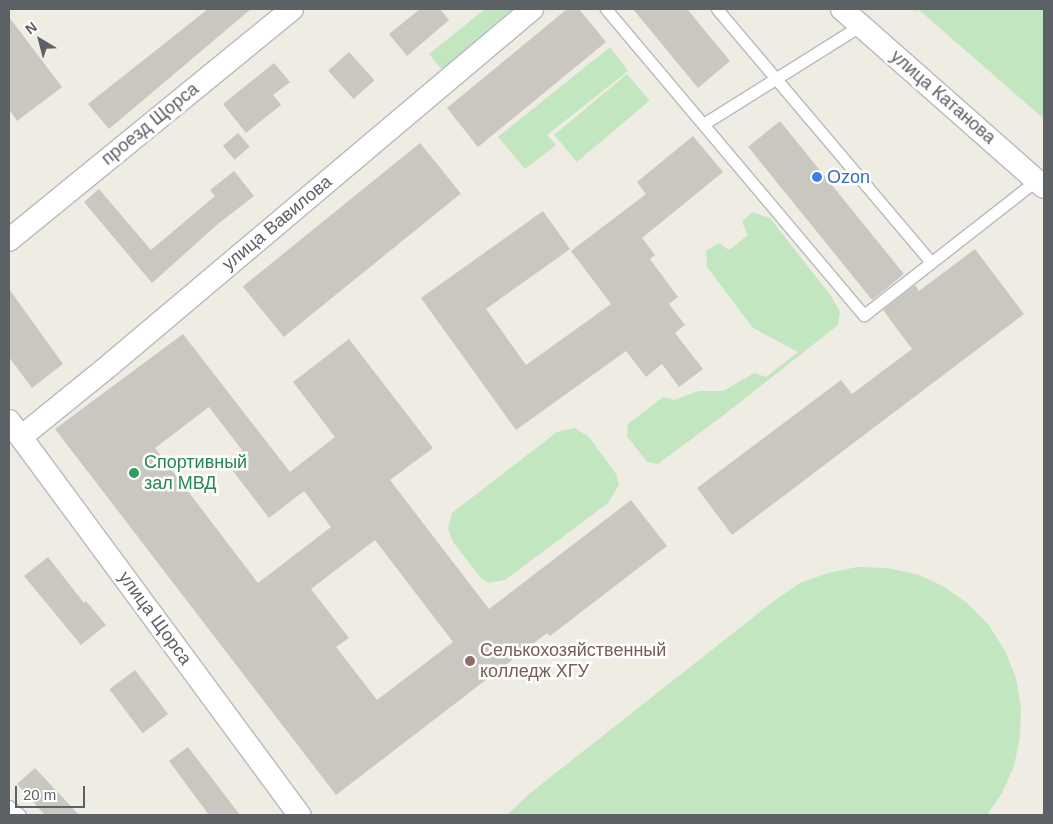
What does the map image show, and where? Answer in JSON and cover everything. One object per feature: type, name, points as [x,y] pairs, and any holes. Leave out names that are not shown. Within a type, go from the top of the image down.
[{"type":"street","name":"проезд Щорса","points":[[9,240],[292,9]]},
{"type":"street","name":"улица Вавилова","points":[[15,429],[111,364],[532,9]]},
{"type":"street","name":"улица Катанова","points":[[842,9],[1041,183]]},
{"type":"street","name":"улица Щорса","points":[[15,429],[300,815]]},
{"type":"lane","points":[[606,9],[705,124],[864,315],[931,262],[1041,183]]},
{"type":"lane","points":[[717,9],[931,262]]},
{"type":"lane","points":[[705,124],[861,25]]},
{"type":"lane","points":[[9,806],[20,815]]},
{"type":"green space","points":[[485,9],[520,9],[443,71],[429,54]]},
{"type":"green space","points":[[918,9],[1044,9],[1044,119]]},
{"type":"green space","points":[[610,47],[628,71],[547,135],[556,145],[525,169],[498,137]]},
{"type":"green space","points":[[627,74],[649,101],[577,162],[554,135]]},
{"type":"green space","points":[[752,212],[770,218],[831,296],[840,312],[838,325],[658,464],[647,462],[627,436],[628,424],[663,397],[674,400],[699,391],[723,391],[754,373],[766,377],[798,352],[753,328],[707,267],[706,251],[719,243],[729,250],[748,235],[742,222]]},
{"type":"green space","points":[[575,428],[589,437],[616,474],[619,485],[608,503],[505,580],[489,583],[481,578],[453,542],[448,528],[452,513],[557,432]]},
{"type":"green space","points":[[857,567],[887,568],[916,574],[943,586],[967,603],[988,624],[1005,651],[1016,678],[1021,707],[1020,737],[1014,766],[1002,793],[987,815],[507,815],[529,794],[775,600],[800,583],[828,573]]},
{"type":"building","points":[[208,9],[251,9],[109,129],[88,104]]},
{"type":"building","points":[[420,9],[440,9],[449,20],[407,56],[389,34]]},
{"type":"building","points":[[567,9],[579,9],[606,42],[478,147],[447,108]]},
{"type":"building","points":[[633,9],[687,9],[730,61],[698,88]]},
{"type":"building","points":[[9,17],[62,87],[17,121],[9,109]]},
{"type":"building","points":[[349,52],[374,80],[354,99],[328,71]]},
{"type":"building","points":[[274,63],[290,82],[273,95],[281,105],[246,133],[223,104]]},
{"type":"building","points":[[780,121],[904,274],[872,300],[748,147]]},
{"type":"building","points":[[238,133],[250,147],[235,160],[223,146]]},
{"type":"building","points":[[693,136],[723,172],[642,238],[655,255],[650,259],[678,297],[669,304],[685,325],[675,333],[703,369],[679,387],[662,364],[646,377],[626,351],[516,430],[421,298],[543,211],[570,249],[486,309],[526,365],[611,304],[571,251],[646,194],[637,182]]},
{"type":"building","points":[[420,143],[461,194],[284,337],[243,286]]},
{"type":"building","points":[[234,171],[254,196],[218,224],[152,283],[84,202],[99,189],[151,250],[215,196],[210,190]]},
{"type":"building","points":[[975,249],[1024,314],[732,535],[697,488],[841,380],[852,394],[912,349],[883,310],[915,285],[919,291]]},
{"type":"building","points":[[9,289],[63,364],[32,388],[9,357]]},
{"type":"building","points":[[183,334],[290,472],[335,437],[293,382],[349,339],[433,448],[390,480],[489,609],[631,500],[667,546],[550,636],[547,633],[336,795],[55,429]],"holes":[[[209,407],[242,450],[226,462],[269,518],[304,491],[331,527],[258,583],[155,448]],[[375,540],[453,642],[377,700],[336,647],[349,638],[311,589]]]},
{"type":"building","points":[[48,557],[84,603],[86,601],[106,625],[81,645],[24,576]]},
{"type":"building","points":[[135,670],[168,714],[143,733],[109,689]]},
{"type":"building","points":[[188,747],[240,815],[209,815],[169,761]]},
{"type":"building","points":[[35,768],[79,815],[45,815],[17,784]]},
{"type":"place","name":"Ozon","points":[[817,177]]},
{"type":"place","name":"Спортивный зал МВД","points":[[134,473]]},
{"type":"place","name":"Селькохозяйственный колледж ХГУ","points":[[470,661]]}]
